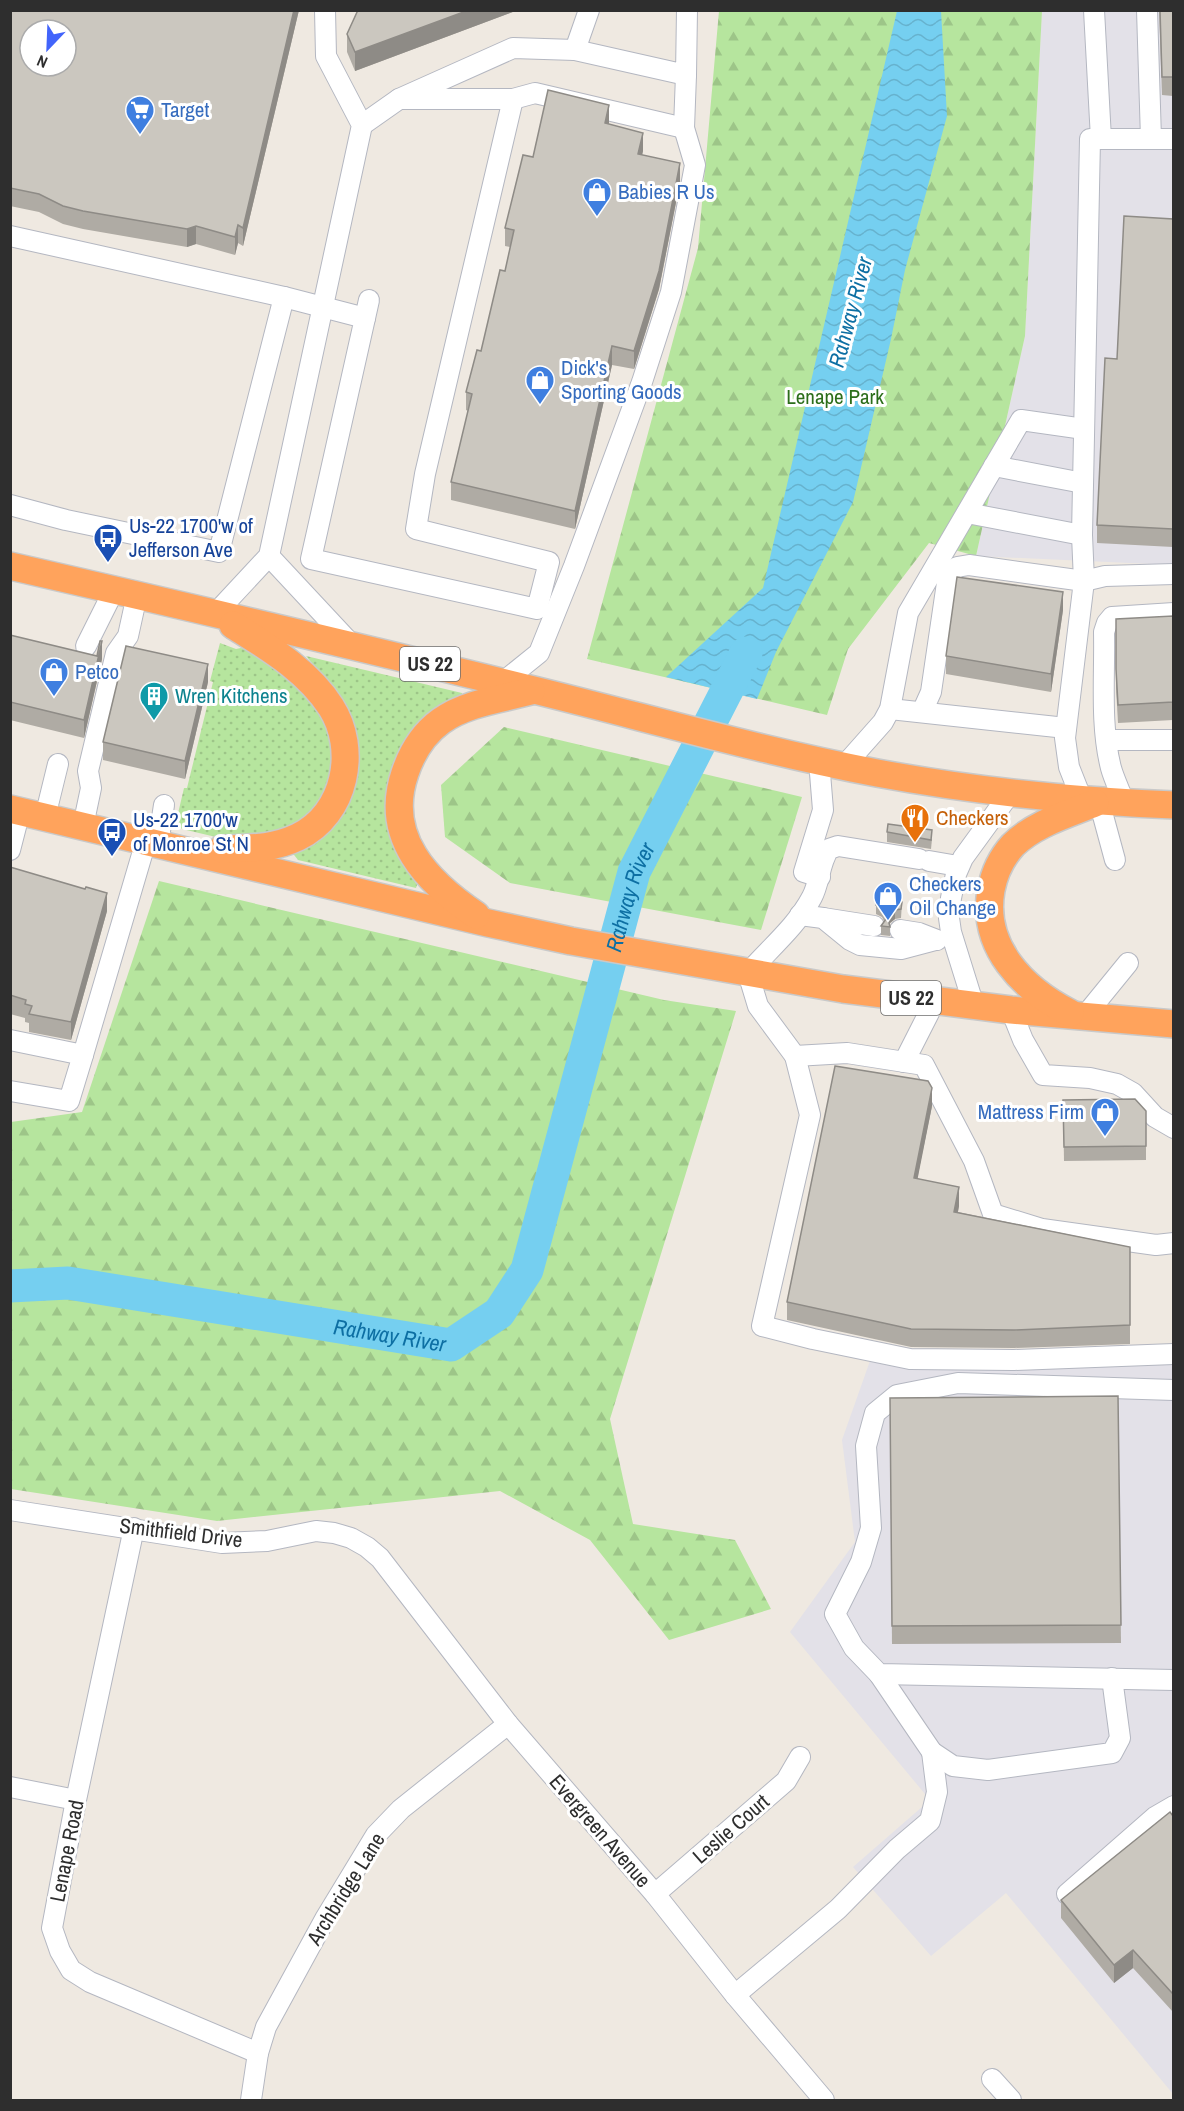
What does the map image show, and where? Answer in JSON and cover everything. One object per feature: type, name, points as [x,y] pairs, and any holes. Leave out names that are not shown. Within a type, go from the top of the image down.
[{"type":"highway","name":"US 22","points":[[10,566],[352,645],[832,764],[911,779],[1011,792],[1173,805]]},
{"type":"highway","points":[[162,845],[259,849],[279,845],[301,836],[320,822],[334,803],[343,779],[345,750],[338,720],[322,695],[291,663],[215,614]]},
{"type":"highway","points":[[488,923],[444,891],[414,856],[403,835],[400,823],[403,777],[417,746],[442,720],[465,709],[535,690]]},
{"type":"highway","points":[[1080,1017],[1042,997],[1007,962],[994,939],[989,914],[990,900],[1000,864],[1013,846],[1044,825],[1102,801]]},
{"type":"highway","name":"US 22","points":[[25,813],[488,923],[651,956],[796,982],[934,1001],[1080,1017],[1173,1024]]},
{"type":"street","points":[[215,614],[269,556],[362,125],[326,56],[325,10]]},
{"type":"street","points":[[575,50],[589,10]]},
{"type":"street","points":[[503,682],[539,653],[574,566],[642,382],[670,292],[695,165],[684,128],[687,10]]},
{"type":"street","points":[[1094,10],[1095,139],[1084,429],[1082,535],[1084,581],[1066,728],[1066,757],[1102,801]]},
{"type":"street","points":[[1146,10],[1151,139]]},
{"type":"street","points":[[362,125],[399,99],[513,48],[575,50],[686,75]]},
{"type":"street","points":[[399,99],[513,99],[535,93],[684,128]]},
{"type":"street","points":[[10,236],[323,306],[367,309],[311,559],[537,609],[549,562],[416,529],[425,474],[513,99]]},
{"type":"street","points":[[1095,139],[1173,139]]},
{"type":"street","points":[[10,505],[66,520],[219,552],[284,297]]},
{"type":"street","points":[[887,716],[908,613],[1021,420],[1084,429]]},
{"type":"street","points":[[994,466],[1083,483]]},
{"type":"street","points":[[967,513],[1082,535]]},
{"type":"street","points":[[269,556],[352,645]]},
{"type":"street","points":[[922,712],[931,692],[948,576],[957,567],[969,565],[1084,581],[1105,576],[1173,574]]},
{"type":"street","points":[[86,646],[126,593]]},
{"type":"street","points":[[82,826],[91,788],[88,771],[116,653],[128,636],[126,593]]},
{"type":"street","points":[[1115,860],[1102,801],[1111,766],[1107,740],[1104,632],[1112,617],[1173,613]]},
{"type":"street","points":[[820,878],[804,872],[823,810],[832,764],[887,716],[922,712],[1066,728]]},
{"type":"street","points":[[1107,740],[1173,740]]},
{"type":"street","points":[[10,850],[25,813],[58,764]]},
{"type":"street","points":[[974,1006],[944,941],[958,866],[1011,792]]},
{"type":"street","points":[[10,1091],[69,1101],[83,1055],[162,845],[164,805]]},
{"type":"street","points":[[958,866],[833,846],[826,854],[812,897],[800,915],[748,973],[758,1006],[795,1056],[810,1115],[762,1326],[910,1359],[1014,1360],[1173,1354]]},
{"type":"street","points":[[800,915],[874,926]]},
{"type":"street","points":[[823,918],[850,940],[860,945],[901,949],[944,941]]},
{"type":"street","points":[[900,930],[944,941]]},
{"type":"street","points":[[1080,1017],[1128,963]]},
{"type":"street","points":[[904,1062],[934,1001]]},
{"type":"street","points":[[1011,1010],[1023,1040],[1043,1075],[1090,1078],[1117,1084],[1133,1093],[1155,1117],[1173,1128]]},
{"type":"street","points":[[10,1040],[83,1055]]},
{"type":"street","points":[[795,1056],[847,1053],[924,1065],[974,1161],[993,1214],[1042,1229],[1156,1245],[1173,1243]]},
{"type":"street","points":[[1112,1678],[1120,1738],[1112,1753],[988,1770],[953,1766],[932,1752],[879,1674],[854,1648],[835,1614],[861,1562],[870,1528],[866,1446],[875,1413],[897,1395],[958,1383],[1173,1390]]},
{"type":"street","name":"Smithfield Drive","points":[[10,1510],[222,1543],[267,1541],[316,1531],[333,1533],[351,1538],[380,1558]]},
{"type":"street","name":"Lenape Road","points":[[134,1528],[76,1800],[52,1928],[60,1952],[71,1970],[90,1982],[258,2053]]},
{"type":"street","name":"Evergreen Avenue","points":[[380,1558],[508,1724],[655,1894],[735,1995],[824,2100]]},
{"type":"street","points":[[879,1674],[1173,1680]]},
{"type":"street","name":"Archbridge Lane","points":[[251,2100],[258,2053],[266,2027],[352,1872],[376,1835],[401,1809],[508,1724]]},
{"type":"street","points":[[735,1995],[838,1909],[897,1849],[930,1821],[937,1792],[932,1752]]},
{"type":"street","name":"Leslie Court","points":[[655,1894],[786,1781],[800,1757]]},
{"type":"street","points":[[10,1787],[76,1800]]},
{"type":"street","points":[[1067,1894],[1155,1817],[1173,1806]]},
{"type":"street","points":[[992,2079],[1011,2100]]},
{"type":"shaded area","points":[[1042,11],[1173,11],[1173,565],[976,556],[1025,336]]},
{"type":"shaded area","points":[[1173,1357],[1173,2094],[1006,1893],[931,1956],[853,1867],[930,1800],[790,1632],[855,1542],[842,1440],[871,1358]]},
{"type":"green space","name":"Lenape Park","points":[[719,11],[1042,11],[1025,336],[976,556],[929,543],[848,649],[827,715],[587,659],[698,248]]},
{"type":"green space","points":[[220,643],[236,649],[241,648],[271,660],[321,711],[334,749],[327,793],[296,829],[237,842],[182,829],[176,822],[184,788],[187,788],[213,682],[210,681]]},
{"type":"green space","points":[[306,656],[462,693],[462,697],[422,723],[398,854],[417,885],[416,888],[298,860],[291,851],[338,817],[326,679]]},
{"type":"green space","points":[[504,727],[802,797],[761,930],[510,883],[445,837],[441,785]]},
{"type":"green space","points":[[159,881],[664,1000],[736,1011],[610,1419],[633,1524],[735,1540],[771,1609],[669,1640],[590,1540],[500,1491],[217,1521],[11,1489],[11,1122],[82,1112]]},
{"type":"water","points":[[897,11],[941,11],[947,116],[905,270],[853,502],[776,652],[757,699],[666,677],[763,588]]},
{"type":"building","name":"Target","points":[[10,10],[294,10],[243,228],[238,225],[235,237],[196,226],[187,229],[83,211],[63,206],[39,194],[10,188]]},
{"type":"building","points":[[358,10],[469,10],[355,52],[347,34]]},
{"type":"building","points":[[1160,10],[1173,10],[1173,77],[1162,77]]},
{"type":"building","points":[[548,90],[609,105],[605,123],[643,133],[638,154],[680,163],[659,271],[634,351],[612,346],[575,511],[451,482],[472,394],[466,392],[477,350],[481,351],[500,270],[505,271],[514,230],[505,228],[523,155],[533,157]]},
{"type":"building","points":[[1124,216],[1173,219],[1173,529],[1097,525],[1105,358],[1117,359]]},
{"type":"building","points":[[957,577],[1063,592],[1051,674],[946,656]]},
{"type":"building","points":[[1173,616],[1173,702],[1118,705],[1116,619]]},
{"type":"building","name":"Petco","points":[[10,635],[97,656],[100,641],[102,641],[84,720],[10,702]]},
{"type":"building","name":"Wren Kitchens","points":[[126,646],[208,664],[185,761],[103,742]]},
{"type":"building","points":[[888,824],[932,830],[931,840],[887,832]]},
{"type":"building","points":[[10,867],[85,889],[86,887],[107,893],[71,1022],[29,1014],[32,1006],[25,1004],[26,1000],[10,995]]},
{"type":"building","points":[[877,898],[902,902],[901,909],[890,914],[888,919],[890,927],[881,926],[886,919],[882,908],[876,905]]},
{"type":"building","points":[[835,1066],[928,1081],[932,1088],[914,1178],[959,1187],[954,1212],[1130,1247],[1130,1325],[1014,1330],[911,1329],[787,1302]]},
{"type":"building","name":"Mattress Firm","points":[[1135,1099],[1146,1111],[1146,1146],[1064,1147],[1063,1100]]},
{"type":"building","points":[[1118,1396],[1121,1625],[892,1626],[890,1398]]},
{"type":"building","points":[[1170,1812],[1173,1816],[1173,1994],[1133,1950],[1114,1965],[1061,1900]]},
{"type":"waterway","name":"Rahway River","points":[[10,1286],[68,1283],[451,1345],[499,1313],[527,1270],[634,872],[746,653]]},
{"type":"place","name":"Target","points":[[140,136]]},
{"type":"place","name":"Babies R Us","points":[[597,218]]},
{"type":"place","name":"Dick's Sporting Goods","points":[[540,406]]},
{"type":"place","name":"Us-22 1700'w of Jefferson Ave","points":[[108,564]]},
{"type":"place","name":"Petco","points":[[54,698]]},
{"type":"place","name":"Wren Kitchens","points":[[154,722]]},
{"type":"place","name":"Checkers","points":[[915,844]]},
{"type":"place","name":"Us-22 1700'w of Monroe St N","points":[[112,858]]},
{"type":"place","name":"Checkers Oil Change","points":[[888,922]]},
{"type":"place","name":"Mattress Firm","points":[[1105,1138]]}]
